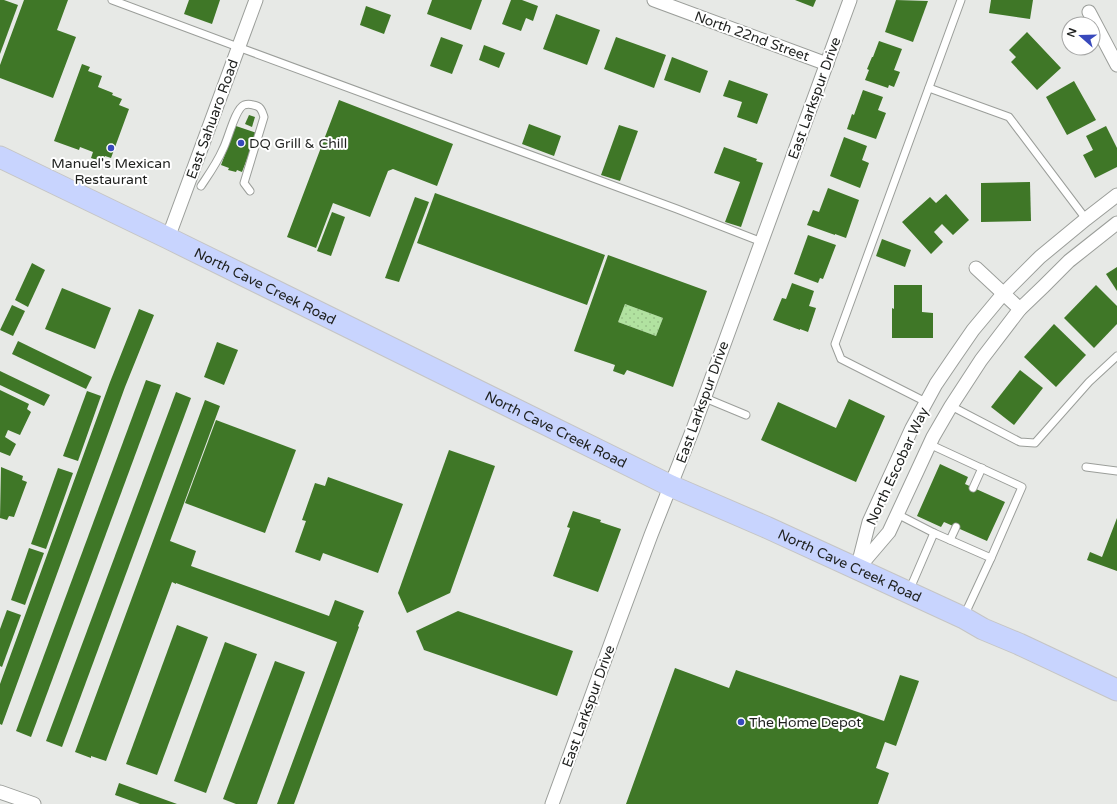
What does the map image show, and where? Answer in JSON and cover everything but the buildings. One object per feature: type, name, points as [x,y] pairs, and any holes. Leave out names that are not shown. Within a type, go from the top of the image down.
[{"type":"main road","name":"North Cave Creek Road","points":[[0,157],[168,238],[671,486],[766,527],[1117,690]]},
{"type":"street","name":"East Sahuaro Road","points":[[168,238],[256,0]]},
{"type":"street","name":"North 22nd Street","points":[[654,0],[827,64]]},
{"type":"street","name":"East Larkspur Drive","points":[[552,804],[651,534],[705,398],[850,0]]},
{"type":"street","points":[[1089,12],[1117,65]]},
{"type":"street","name":"North Escobar Way","points":[[857,569],[869,522],[912,428],[926,402],[973,330],[1003,294],[1040,257],[1086,218],[1117,195]]},
{"type":"street","name":"North Escobar Way","points":[[857,569],[889,532],[929,444],[950,406],[981,360],[1020,309],[1069,261],[1117,223]]},
{"type":"street","points":[[976,268],[1020,309]]},
{"type":"street","points":[[0,792],[34,804]]},
{"type":"lane","points":[[112,0],[238,48],[677,209],[762,242]]},
{"type":"lane","points":[[926,402],[841,359],[836,344],[961,0]]},
{"type":"lane","points":[[929,88],[1009,117],[1086,218]]},
{"type":"lane","points":[[201,186],[224,150],[235,116],[240,108],[249,104],[256,105],[261,108],[264,117],[244,183],[250,191]]},
{"type":"lane","points":[[950,406],[1020,442],[1035,443],[1088,382],[1117,356]]},
{"type":"lane","points":[[705,398],[746,415]]},
{"type":"lane","points":[[929,444],[1022,487],[964,618]]},
{"type":"lane","points":[[1086,467],[1117,471]]},
{"type":"lane","points":[[973,488],[982,468]]},
{"type":"lane","points":[[897,514],[934,533],[991,558]]},
{"type":"lane","points":[[950,540],[956,527]]},
{"type":"lane","points":[[908,593],[934,533]]},
{"type":"green space","points":[[625,304],[663,318],[656,336],[618,322]]},
{"type":"place","name":"DQ Grill & Chill","points":[[241,143]]},
{"type":"place","name":"Manuel's Mexican Restaurant","points":[[111,148]]},
{"type":"place","name":"The Home Depot","points":[[741,722]]}]
